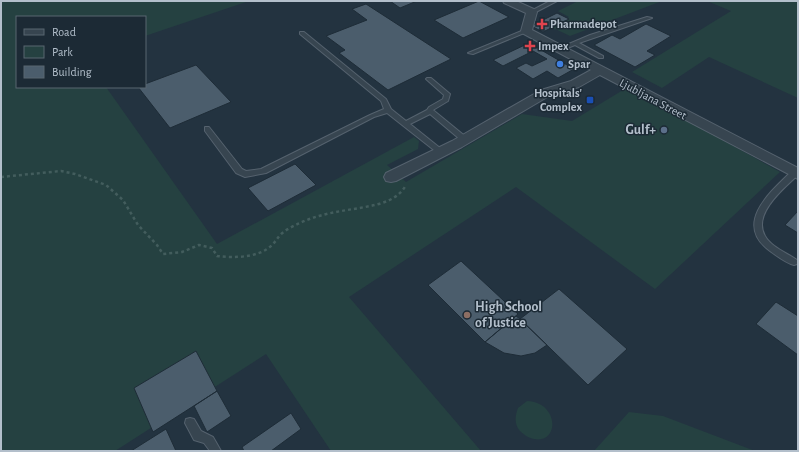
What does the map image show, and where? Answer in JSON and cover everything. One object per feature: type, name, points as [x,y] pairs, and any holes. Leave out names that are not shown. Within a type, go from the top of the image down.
[{"type":"street","points":[[508,1],[532,12],[526,31]]},
{"type":"street","name":"Ljubljana Street","points":[[526,31],[796,174]]},
{"type":"street","points":[[391,178],[441,152],[545,93],[575,84],[599,70]]},
{"type":"lane","points":[[532,12],[554,1]]},
{"type":"lane","points":[[560,49],[599,34],[650,18]]},
{"type":"lane","points":[[471,53],[526,31]]},
{"type":"lane","points":[[302,33],[384,100],[388,110],[441,152]]},
{"type":"lane","points":[[575,43],[601,57]]},
{"type":"lane","points":[[406,124],[430,112],[431,108],[446,100],[448,94],[429,79]]},
{"type":"lane","points":[[207,129],[239,171],[245,174],[250,174],[263,170],[372,116],[388,110]]},
{"type":"lane","points":[[430,112],[464,139]]},
{"type":"lane","points":[[794,262],[768,245],[761,237],[757,227],[760,215],[766,204],[796,174]]},
{"type":"lane","points":[[190,423],[198,436],[205,437],[212,441],[216,451]]},
{"type":"path","points":[[1,176],[61,171],[75,174],[106,185],[123,200],[138,225],[157,245],[163,254],[182,252],[199,245],[212,248],[217,256],[227,258],[250,256],[270,247],[281,234],[303,220],[378,204],[396,198],[405,190],[408,169]]},
{"type":"green space","points":[[1,1],[249,1],[146,36],[146,16],[16,16],[16,88],[107,88],[217,244],[414,137],[419,141],[418,149],[387,165],[406,182],[522,114],[572,121],[628,87],[780,172],[655,289],[516,187],[349,297],[481,451],[331,451],[266,354],[115,451],[1,451]]},
{"type":"green space","points":[[578,1],[662,1],[570,36],[549,26],[569,17],[558,11]]},
{"type":"green space","points":[[707,1],[798,1],[798,98],[709,57],[662,88],[632,72],[731,11]]},
{"type":"green space","points":[[527,401],[538,403],[545,408],[550,415],[552,429],[548,435],[542,439],[528,437],[520,431],[517,426],[516,417],[518,408]]},
{"type":"green space","points":[[629,412],[663,416],[755,451],[594,451]]},
{"type":"building","points":[[390,1],[417,1],[400,8]]},
{"type":"building","points":[[479,1],[509,17],[463,38],[434,20]]},
{"type":"building","points":[[366,4],[451,59],[388,90],[339,53],[345,50],[326,36],[367,20],[352,9]]},
{"type":"building","points":[[557,13],[569,19],[543,32],[531,26]]},
{"type":"building","points":[[646,24],[671,36],[647,51],[655,55],[635,67],[594,45],[612,35],[620,39]]},
{"type":"building","points":[[529,43],[574,69],[558,78],[547,71],[533,79],[516,68],[526,63],[532,66],[547,59],[533,51],[503,66],[493,60]]},
{"type":"building","points":[[196,65],[231,102],[170,128],[139,88],[146,88],[146,84]]},
{"type":"building","points":[[295,164],[316,185],[268,211],[248,188]]},
{"type":"building","points":[[798,211],[798,233],[785,225]]},
{"type":"building","points":[[461,261],[518,314],[485,342],[428,285]]},
{"type":"building","points":[[559,289],[627,349],[588,385],[520,319]]},
{"type":"building","points":[[776,302],[798,316],[798,355],[756,324]]},
{"type":"building","points":[[516,316],[547,345],[535,353],[521,356],[504,353],[485,342]]},
{"type":"building","points":[[196,351],[217,391],[153,432],[134,388]]},
{"type":"building","points":[[217,391],[231,416],[207,432],[194,406]]},
{"type":"building","points":[[291,413],[301,429],[271,451],[244,451],[242,447]]},
{"type":"building","points":[[166,429],[176,451],[131,451]]},
{"type":"place","name":"Pharmadepot","points":[[542,24]]},
{"type":"place","name":"Impex","points":[[530,46]]},
{"type":"place","name":"Spar","points":[[560,64]]},
{"type":"place","name":"Hospitals' Complex","points":[[590,100]]},
{"type":"place","name":"Gulf+","points":[[664,130]]},
{"type":"place","name":"High School of Justice","points":[[467,315]]}]
